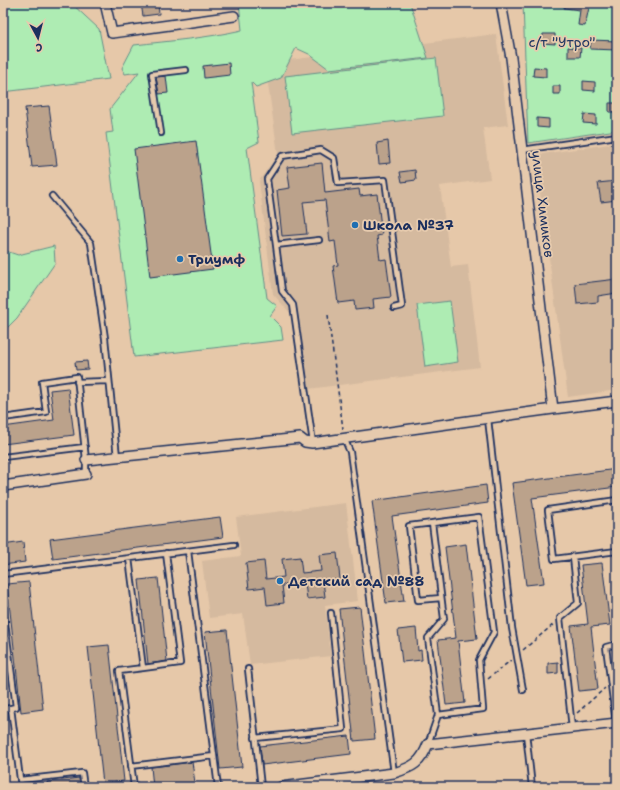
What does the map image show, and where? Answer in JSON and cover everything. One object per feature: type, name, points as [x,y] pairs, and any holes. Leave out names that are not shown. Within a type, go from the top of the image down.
[{"type":"street","points":[[105,3],[112,33],[234,16]]},
{"type":"street","name":"улица Химиков","points":[[501,3],[511,58],[553,409]]},
{"type":"street","points":[[86,460],[300,438],[305,442],[313,443],[617,401]]},
{"type":"street","points":[[3,486],[86,474]]},
{"type":"street","points":[[281,787],[394,773],[407,769],[417,763],[424,754],[428,744],[526,733],[571,723],[616,723]]},
{"type":"lane","points":[[162,133],[152,74],[186,70]]},
{"type":"lane","points":[[522,150],[617,136]]},
{"type":"lane","points":[[313,443],[293,305],[282,291],[267,179],[282,156],[321,150],[334,158],[338,182],[385,180],[402,306],[394,308]]},
{"type":"lane","points":[[52,196],[91,243],[105,338],[108,381],[117,457]]},
{"type":"lane","points":[[276,245],[319,240]]},
{"type":"lane","points":[[3,418],[46,412],[42,382],[77,378],[85,447],[86,474]]},
{"type":"lane","points":[[77,382],[108,381]]},
{"type":"lane","points":[[488,419],[512,628],[523,690]]},
{"type":"lane","points":[[344,438],[350,452],[394,773]]},
{"type":"lane","points":[[3,457],[85,447]]},
{"type":"lane","points":[[617,500],[548,510],[554,559],[617,551]]},
{"type":"lane","points":[[438,715],[483,709],[479,660],[494,632],[479,517],[409,526],[418,600],[441,598]]},
{"type":"lane","points":[[428,744],[438,715],[428,638],[444,619],[432,523]]},
{"type":"lane","points":[[3,574],[234,545]]},
{"type":"lane","points":[[188,551],[218,787]]},
{"type":"lane","points":[[134,787],[119,671],[180,663],[166,553]]},
{"type":"lane","points":[[571,723],[560,618],[578,603],[572,557]]},
{"type":"lane","points":[[129,558],[143,668]]},
{"type":"lane","points":[[3,608],[16,707],[3,709]]},
{"type":"lane","points":[[255,738],[343,729],[331,613]]},
{"type":"lane","points":[[616,723],[606,647],[617,644]]},
{"type":"lane","points":[[248,668],[261,787]]},
{"type":"lane","points":[[11,708],[21,787]]},
{"type":"lane","points":[[526,733],[532,787]]},
{"type":"lane","points":[[131,766],[214,756]]},
{"type":"lane","points":[[20,780],[82,773],[84,787]]},
{"type":"path","points":[[328,315],[344,438]]},
{"type":"path","points":[[571,723],[611,683]]},
{"type":"shaded area","name":"Школа №37","points":[[496,34],[508,125],[483,128],[490,179],[440,186],[451,267],[468,265],[480,367],[308,389],[300,324],[273,294],[259,181],[278,154],[265,63]]},
{"type":"shaded area","points":[[617,143],[617,390],[568,397],[535,155]]},
{"type":"shaded area","name":"Детский сад №88","points":[[346,503],[358,601],[325,605],[331,656],[250,665],[243,614],[209,618],[202,561],[241,556],[236,517]]},
{"type":"green space","points":[[3,3],[71,3],[99,29],[109,79],[3,92]]},
{"type":"green space","points":[[239,3],[410,3],[428,58],[329,69],[309,54],[296,48],[281,78],[256,87],[251,82],[259,142],[247,148],[267,298],[277,306],[270,316],[281,327],[283,340],[134,357],[106,133],[113,132],[110,109],[139,72],[125,74],[122,68],[134,45],[202,37],[242,30]]},
{"type":"green space","name":"с/т \"Утро\"","points":[[523,3],[617,3],[617,130],[528,143]]},
{"type":"green space","points":[[436,58],[443,116],[292,133],[285,76]]},
{"type":"green space","points":[[54,246],[55,263],[17,318],[7,328],[3,326],[3,250],[18,255]]},
{"type":"green space","points":[[450,301],[458,362],[425,367],[417,305]]},
{"type":"building","points":[[141,3],[158,3],[159,14],[143,16]]},
{"type":"building","points":[[565,3],[590,3],[585,26],[578,25],[580,10],[564,8]]},
{"type":"building","points":[[543,34],[555,34],[555,44],[542,43]]},
{"type":"building","points":[[591,40],[617,41],[617,50],[590,49]]},
{"type":"building","points":[[568,47],[581,48],[580,57],[568,57]]},
{"type":"building","points":[[229,63],[230,75],[204,78],[203,66]]},
{"type":"building","points":[[534,67],[546,68],[546,77],[533,76]]},
{"type":"building","points":[[166,76],[168,93],[159,94],[156,77]]},
{"type":"building","points":[[583,81],[595,82],[595,91],[583,90]]},
{"type":"building","points":[[553,86],[560,86],[560,94],[553,94]]},
{"type":"building","points":[[609,103],[617,103],[617,112],[609,112]]},
{"type":"building","points":[[49,106],[57,165],[32,167],[25,108]]},
{"type":"building","points":[[584,114],[596,115],[596,124],[583,123]]},
{"type":"building","points":[[537,118],[549,119],[549,128],[537,127]]},
{"type":"building","points":[[196,141],[213,269],[150,277],[134,149]]},
{"type":"building","points":[[388,141],[390,163],[379,164],[377,143]]},
{"type":"building","points":[[322,163],[325,193],[359,189],[360,196],[377,194],[382,235],[377,236],[380,260],[386,259],[391,297],[373,299],[374,308],[355,310],[354,301],[338,303],[333,266],[338,265],[335,241],[330,242],[325,200],[303,202],[307,234],[282,236],[277,190],[290,188],[287,167]]},
{"type":"building","points":[[415,170],[416,180],[402,182],[400,172]]},
{"type":"building","points":[[617,181],[617,200],[601,202],[598,183]]},
{"type":"building","points":[[617,279],[617,293],[598,296],[598,302],[577,304],[575,284]]},
{"type":"building","points":[[87,361],[88,369],[76,370],[75,362]]},
{"type":"building","points":[[68,388],[74,435],[3,444],[3,427],[54,420],[50,390]]},
{"type":"building","points":[[617,469],[617,487],[532,498],[544,583],[526,585],[512,483]]},
{"type":"building","points":[[486,485],[488,503],[392,516],[404,601],[386,603],[372,501]]},
{"type":"building","points":[[220,517],[223,537],[53,559],[50,539]]},
{"type":"building","points":[[23,542],[25,562],[3,565],[3,545]]},
{"type":"building","points":[[466,544],[477,639],[458,641],[465,703],[446,705],[438,640],[456,638],[445,547]]},
{"type":"building","points":[[337,553],[340,579],[323,581],[325,597],[307,599],[305,583],[282,585],[284,603],[267,605],[265,587],[249,589],[246,563],[264,561],[266,579],[284,577],[282,559],[300,557],[302,573],[321,571],[319,555]]},
{"type":"building","points":[[602,563],[610,625],[591,627],[598,689],[579,691],[571,626],[588,624],[581,565]]},
{"type":"building","points":[[158,578],[167,661],[148,664],[139,580]]},
{"type":"building","points":[[29,582],[43,709],[21,712],[7,584]]},
{"type":"building","points":[[360,607],[375,739],[354,741],[339,609]]},
{"type":"building","points":[[416,628],[418,651],[421,650],[422,660],[402,662],[398,630]]},
{"type":"building","points":[[227,630],[242,767],[220,769],[205,632]]},
{"type":"building","points":[[109,645],[124,781],[103,784],[88,647]]},
{"type":"building","points":[[558,662],[558,673],[548,674],[548,663]]},
{"type":"building","points":[[349,736],[351,754],[262,765],[260,746]]},
{"type":"building","points":[[192,762],[195,783],[153,787],[151,767]]},
{"type":"building","points":[[79,778],[80,787],[48,787],[47,782]]},
{"type":"place","name":"Школа №37","points":[[355,225]]},
{"type":"place","name":"Триумф","points":[[180,259]]},
{"type":"place","name":"Детский сад №88","points":[[280,581]]}]
